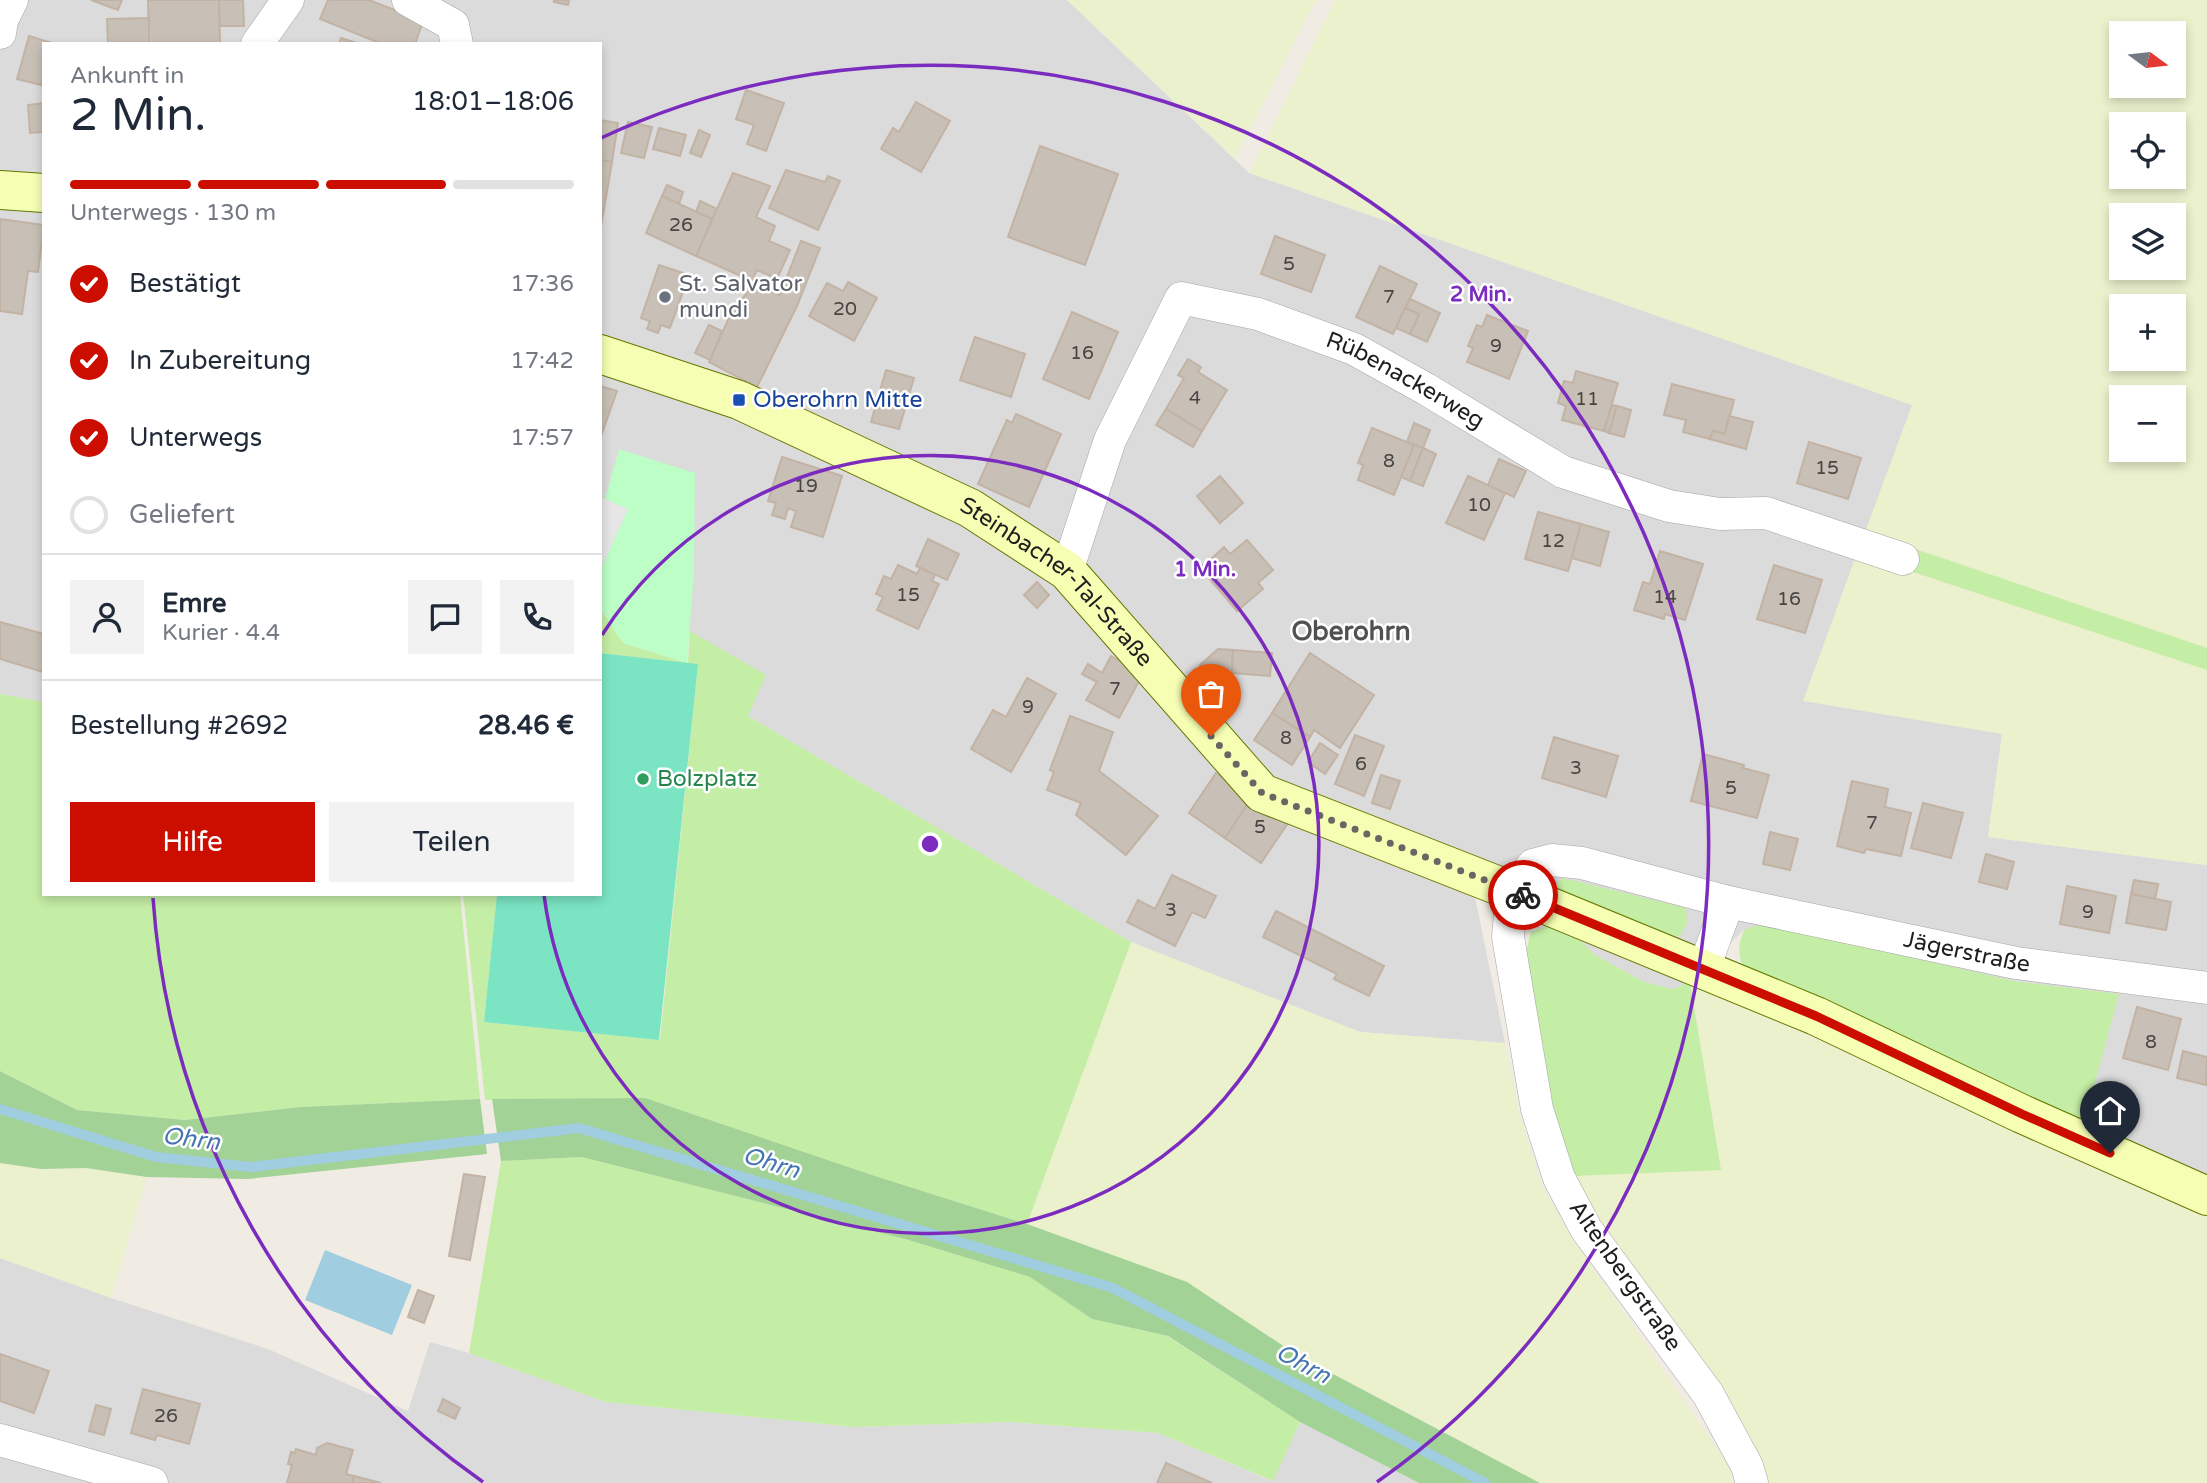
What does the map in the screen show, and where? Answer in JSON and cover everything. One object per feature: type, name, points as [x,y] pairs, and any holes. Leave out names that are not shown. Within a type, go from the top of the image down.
[{"type":"main road","points":[[0,190],[42,193]]},
{"type":"main road","name":"Steinbacher-Tal-Straße","points":[[602,355],[739,400],[970,508],[1067,571],[1262,793],[1512,891],[1816,1016],[2022,1114],[2207,1196]]},
{"type":"street","points":[[0,33],[2,20],[12,0]]},
{"type":"street","points":[[258,42],[288,0]]},
{"type":"street","points":[[408,0],[453,25],[457,42]]},
{"type":"street","name":"Rübenackerweg","points":[[1067,571],[1110,440],[1181,299],[1258,314],[1353,349],[1426,389],[1563,472],[1669,506],[1720,514],[1766,513],[1903,559]]},
{"type":"street","name":"Jägerstraße","points":[[1512,891],[1533,865],[1552,860],[1582,863],[1728,902],[2016,963],[2207,988]]},
{"type":"street","name":"Altenbergstraße","points":[[1512,891],[1508,937],[1522,1031],[1537,1109],[1559,1178],[1586,1229],[1708,1394],[1747,1466],[1752,1483]]},
{"type":"street","points":[[1703,971],[1728,902]]},
{"type":"street","points":[[0,1440],[152,1483]]},
{"type":"shaded area","points":[[0,0],[1067,0],[1249,173],[1912,405],[2002,734],[1988,837],[2207,865],[2207,1181],[2083,1126],[2118,994],[2014,981],[1744,930],[1690,982],[1673,990],[1644,982],[1595,955],[1570,931],[1475,897],[1505,1043],[1360,1032],[1131,942],[748,716],[765,675],[622,595],[602,631],[602,42],[42,42],[42,702],[0,694]]},
{"type":"shaded area","points":[[602,498],[628,509],[602,567]]},
{"type":"shaded area","points":[[0,1258],[111,1298],[268,1349],[408,1411],[430,1342],[469,1353],[606,1402],[853,1427],[1010,1422],[1158,1433],[1272,1481],[1300,1422],[1419,1483],[0,1483]]},
{"type":"green space","points":[[1067,0],[1316,0],[1235,159]]},
{"type":"green space","points":[[1335,0],[2207,0],[2207,648],[1865,532],[1912,405],[1249,173]]},
{"type":"green space","points":[[619,449],[695,473],[694,572],[687,663],[623,643],[602,611],[602,567],[628,509],[605,499]]},
{"type":"green space","points":[[1865,532],[2207,648],[2207,670],[1857,553]]},
{"type":"green space","points":[[1857,553],[2207,670],[2207,865],[1988,837],[2002,734],[1803,701]]},
{"type":"green space","points":[[602,611],[623,643],[687,663],[602,653]]},
{"type":"green space","points":[[690,631],[766,675],[748,716],[1131,942],[1027,1224],[645,1098],[485,1100],[463,896],[497,896],[484,1022],[660,1040],[698,664],[688,663]]},
{"type":"green space","name":"Bolzplatz","points":[[602,653],[698,664],[659,1040],[484,1022],[497,896],[602,896]]},
{"type":"green space","points":[[0,694],[42,702],[42,896],[460,896],[480,1099],[300,1107],[185,1120],[77,1110],[0,1071]]},
{"type":"green space","points":[[1563,878],[1686,908],[1687,922],[1681,935],[1670,938],[1558,891],[1557,883]]},
{"type":"green space","points":[[1549,925],[1570,931],[1595,955],[1644,982],[1673,989],[1690,982],[1721,1170],[1573,1176],[1552,1111],[1524,960],[1531,932]]},
{"type":"green space","points":[[1768,925],[2014,981],[2119,994],[2083,1126],[1746,973],[1739,952],[1744,930]]},
{"type":"green space","points":[[1131,942],[1360,1032],[1505,1043],[1520,1116],[1542,1186],[1571,1236],[1728,1465],[1733,1483],[1540,1483],[1297,1355],[1187,1282],[1027,1224]]},
{"type":"green space","points":[[1690,982],[2207,1212],[2207,1483],[1765,1483],[1715,1385],[1598,1218],[1573,1176],[1721,1170]]},
{"type":"green space","points":[[0,1071],[77,1110],[185,1120],[300,1107],[480,1099],[487,1154],[248,1179],[147,1177],[86,1168],[41,1169],[0,1163]]},
{"type":"green space","points":[[645,1098],[1027,1224],[1187,1282],[1297,1355],[1540,1483],[1419,1483],[1300,1422],[1168,1336],[1092,1319],[1030,1277],[905,1239],[582,1157],[501,1161],[492,1099]]},
{"type":"green space","points":[[582,1157],[905,1239],[1030,1277],[1092,1319],[1167,1336],[1300,1422],[1273,1481],[1158,1433],[1010,1422],[854,1427],[606,1402],[469,1353],[501,1161]]},
{"type":"green space","points":[[0,1163],[41,1169],[86,1168],[147,1177],[111,1298],[0,1258]]},
{"type":"water","points":[[325,1250],[412,1285],[392,1335],[305,1300]]},
{"type":"building","points":[[91,0],[122,0],[118,10]]},
{"type":"building","points":[[148,0],[219,0],[220,42],[149,42]]},
{"type":"building","points":[[219,0],[243,0],[244,26],[220,26]]},
{"type":"building","points":[[328,0],[369,0],[423,21],[416,42],[377,42],[320,19]]},
{"type":"building","points":[[554,0],[569,0],[568,5]]},
{"type":"building","points":[[149,18],[149,42],[108,42],[107,19]]},
{"type":"building","points":[[29,36],[48,42],[42,42],[41,85],[17,79]]},
{"type":"building","points":[[746,90],[784,103],[766,151],[747,144],[754,125],[736,119]]},
{"type":"building","points":[[916,102],[950,121],[921,172],[881,149],[893,128],[899,132]]},
{"type":"building","points":[[42,103],[42,132],[30,133],[28,105]]},
{"type":"building","points":[[602,120],[618,123],[612,162],[602,160]]},
{"type":"building","points":[[628,122],[652,127],[644,158],[621,153]]},
{"type":"building","points":[[659,128],[686,135],[680,156],[653,149]]},
{"type":"building","points":[[699,130],[710,135],[701,157],[690,153]]},
{"type":"building","points":[[1040,146],[1118,174],[1085,265],[1008,237]]},
{"type":"building","points":[[602,160],[612,162],[602,220]]},
{"type":"building","points":[[786,170],[825,182],[828,176],[840,181],[818,230],[769,208]]},
{"type":"building","points":[[733,173],[770,186],[756,217],[775,226],[769,241],[790,250],[777,279],[757,270],[752,281],[696,256]]},
{"type":"building","points":[[667,185],[683,192],[679,204],[662,196]]},
{"type":"building","points":[[662,196],[712,219],[696,256],[646,233]]},
{"type":"building","points":[[700,201],[717,209],[712,219],[696,212]]},
{"type":"building","points":[[0,219],[42,225],[38,272],[28,271],[22,314],[0,311]]},
{"type":"building","points":[[1275,236],[1325,255],[1311,292],[1261,274]]},
{"type":"building","points":[[801,241],[820,248],[797,306],[757,387],[709,362],[733,309],[754,285],[780,295]]},
{"type":"building","name":"St. Salvator mundi","points":[[659,265],[689,275],[670,328],[661,325],[658,333],[647,329],[650,321],[641,318]]},
{"type":"building","points":[[1380,266],[1417,284],[1393,334],[1356,317]]},
{"type":"building","points":[[848,282],[877,298],[854,341],[809,316],[827,283],[843,291]]},
{"type":"building","points":[[1410,299],[1440,313],[1427,342],[1410,334],[1419,314],[1405,308]]},
{"type":"building","points":[[1405,308],[1419,314],[1410,334],[1396,328]]},
{"type":"building","points":[[1072,312],[1118,332],[1089,399],[1043,379]]},
{"type":"building","points":[[1487,315],[1528,331],[1509,379],[1467,362],[1473,348],[1468,346],[1477,325],[1482,327]]},
{"type":"building","points":[[709,325],[722,331],[710,360],[695,353]]},
{"type":"building","points":[[975,337],[1025,354],[1011,397],[960,380]]},
{"type":"building","points":[[1188,359],[1201,367],[1198,372],[1227,390],[1202,431],[1166,409],[1184,378],[1178,375]]},
{"type":"building","points":[[886,370],[914,378],[899,429],[871,422]]},
{"type":"building","points":[[1576,371],[1618,383],[1604,431],[1562,420],[1566,406],[1558,403],[1564,381],[1573,383]]},
{"type":"building","points":[[1672,384],[1734,400],[1725,434],[1713,431],[1710,439],[1683,432],[1686,420],[1664,415]]},
{"type":"building","points":[[602,387],[617,391],[602,433]]},
{"type":"building","points":[[1612,405],[1617,406],[1609,433],[1604,431]]},
{"type":"building","points":[[1617,406],[1631,410],[1624,437],[1609,433]]},
{"type":"building","points":[[1166,409],[1202,431],[1193,447],[1156,425]]},
{"type":"building","points":[[1016,414],[1061,434],[1029,507],[978,484],[1007,420],[1012,423]]},
{"type":"building","points":[[1729,416],[1753,422],[1746,449],[1710,439],[1713,431],[1725,434]]},
{"type":"building","points":[[1414,423],[1430,430],[1423,448],[1407,442]]},
{"type":"building","points":[[1372,428],[1414,445],[1394,495],[1358,480],[1363,465],[1358,463]]},
{"type":"building","points":[[1809,442],[1861,458],[1848,499],[1797,483]]},
{"type":"building","points":[[1414,445],[1423,448],[1410,481],[1401,477]]},
{"type":"building","points":[[1423,448],[1436,454],[1423,486],[1410,481]]},
{"type":"building","points":[[782,457],[842,476],[823,537],[791,527],[796,511],[788,508],[785,519],[772,515],[776,503],[768,501]]},
{"type":"building","points":[[1499,459],[1526,471],[1514,497],[1488,485]]},
{"type":"building","points":[[1220,476],[1243,503],[1220,523],[1197,496]]},
{"type":"building","points":[[1468,476],[1505,493],[1484,540],[1446,523]]},
{"type":"building","points":[[1538,512],[1581,524],[1568,571],[1525,559]]},
{"type":"building","points":[[1581,524],[1609,532],[1600,566],[1572,558]]},
{"type":"building","points":[[928,539],[959,554],[947,580],[916,566]]},
{"type":"building","points":[[1247,540],[1273,570],[1258,583],[1263,589],[1237,611],[1207,576],[1217,568],[1210,560],[1224,547],[1230,554]]},
{"type":"building","points":[[1660,551],[1703,564],[1685,620],[1665,614],[1664,619],[1634,610],[1643,582],[1650,584]]},
{"type":"building","points":[[898,565],[917,574],[920,568],[935,575],[932,581],[939,584],[918,629],[877,610],[883,597],[876,594],[884,576],[891,579]]},
{"type":"building","points":[[1774,565],[1822,580],[1805,633],[1757,619]]},
{"type":"building","points":[[1037,582],[1049,595],[1037,608],[1024,595]]},
{"type":"building","points":[[0,622],[42,633],[42,672],[0,659]]},
{"type":"building","points":[[1218,649],[1233,650],[1232,673],[1217,672],[1211,677],[1200,665]]},
{"type":"building","points":[[1233,650],[1272,653],[1270,676],[1232,673]]},
{"type":"building","points":[[1310,653],[1374,695],[1340,748],[1314,730],[1310,737],[1272,713]]},
{"type":"building","points":[[1111,656],[1143,674],[1119,718],[1086,700],[1097,682],[1082,674],[1088,664],[1102,673]]},
{"type":"building","points":[[1027,678],[1056,694],[1011,772],[971,749],[993,710],[1006,717]]},
{"type":"building","points":[[1272,713],[1310,737],[1292,765],[1254,740]]},
{"type":"building","points":[[1070,716],[1113,732],[1099,771],[1158,816],[1126,855],[1076,815],[1081,803],[1047,790],[1054,772],[1050,770]]},
{"type":"building","points":[[1355,735],[1384,746],[1364,796],[1335,784]]},
{"type":"building","points":[[1554,737],[1618,756],[1606,797],[1542,778]]},
{"type":"building","points":[[1320,743],[1338,755],[1325,774],[1308,762]]},
{"type":"building","points":[[1703,754],[1769,775],[1757,818],[1691,801]]},
{"type":"building","points":[[1216,773],[1252,798],[1225,838],[1189,813]]},
{"type":"building","points":[[1381,775],[1400,781],[1390,809],[1372,803]]},
{"type":"building","points":[[1852,781],[1888,789],[1885,807],[1911,813],[1901,856],[1866,849],[1864,853],[1837,846]]},
{"type":"building","points":[[1252,798],[1288,823],[1261,863],[1225,838]]},
{"type":"building","points":[[1923,803],[1963,813],[1951,858],[1911,848]]},
{"type":"building","points":[[1770,832],[1798,839],[1790,870],[1763,864]]},
{"type":"building","points":[[1986,854],[2014,862],[2007,889],[1979,882]]},
{"type":"building","points":[[1172,875],[1216,896],[1205,918],[1192,912],[1175,946],[1127,922],[1138,900],[1155,909]]},
{"type":"building","points":[[2134,880],[2158,884],[2155,899],[2131,894]]},
{"type":"building","points":[[2067,886],[2116,896],[2109,933],[2060,924]]},
{"type":"building","points":[[2131,894],[2171,902],[2166,930],[2126,923]]},
{"type":"building","points":[[1276,911],[1384,966],[1369,996],[1334,979],[1337,974],[1263,937]]},
{"type":"building","points":[[2137,1007],[2181,1019],[2168,1070],[2123,1058]]},
{"type":"building","points":[[2183,1051],[2207,1057],[2206,1085],[2177,1078]]},
{"type":"building","points":[[464,1174],[485,1177],[470,1260],[449,1256]]},
{"type":"building","points":[[418,1290],[434,1296],[424,1323],[408,1317]]},
{"type":"building","points":[[0,1354],[49,1371],[34,1413],[0,1401]]},
{"type":"building","points":[[143,1389],[200,1404],[189,1444],[157,1435],[155,1440],[131,1433]]},
{"type":"building","points":[[443,1399],[460,1408],[455,1419],[438,1411]]},
{"type":"building","points":[[96,1405],[111,1409],[104,1435],[89,1431]]},
{"type":"building","points":[[327,1443],[353,1450],[346,1474],[354,1476],[352,1483],[287,1483],[292,1465],[288,1464],[291,1452],[295,1453],[296,1449],[316,1455],[317,1448]]},
{"type":"building","points":[[1166,1463],[1212,1483],[1157,1483]]},
{"type":"building","points":[[354,1476],[381,1483],[352,1483]]},
{"type":"waterway","name":"Ohrn","points":[[0,1109],[156,1157],[251,1167],[579,1128],[1113,1288],[1485,1483]]},
{"type":"way so far","points":[[1211,736],[1262,793],[1523,895]]},
{"type":"place","name":"St. Salvator mundi","points":[[665,297]]},
{"type":"place","name":"Oberohrn Mitte","points":[[739,400]]},
{"type":"place","name":"Bolzplatz","points":[[643,779]]},
{"type":"district","name":"Oberohrn","points":[[1351,631]]},
{"type":"route","points":[[1523,895],[1816,1016],[2110,1153]]}]
